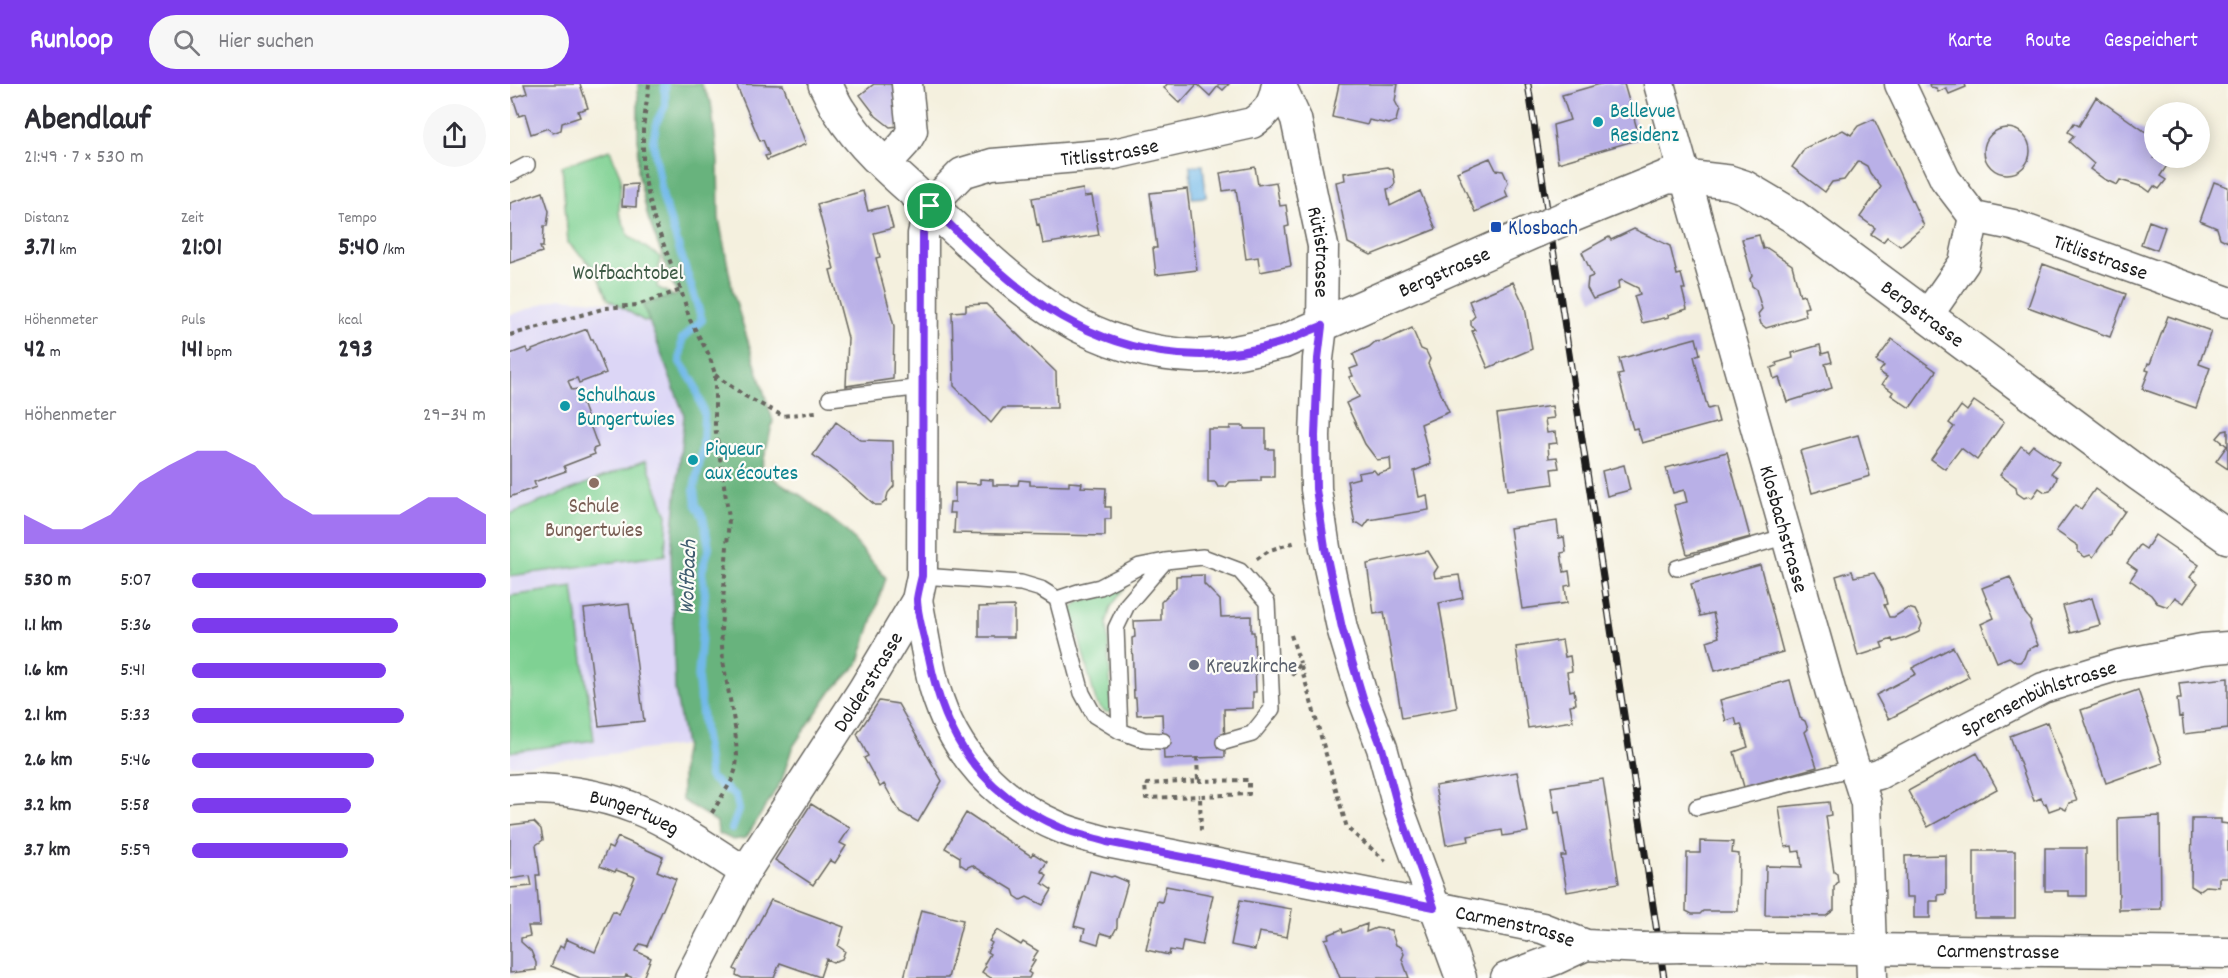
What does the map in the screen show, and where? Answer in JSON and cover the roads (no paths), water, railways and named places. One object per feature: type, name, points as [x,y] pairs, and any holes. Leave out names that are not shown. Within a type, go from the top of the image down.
[{"type":"main road","name":"Bergstrasse","points":[[825,84],[839,111],[861,141],[1002,272],[1046,308],[1100,337],[1156,352],[1199,356],[1253,349],[1283,342],[1535,231],[1667,177],[1729,182],[1744,187],[1793,216],[2139,474],[2228,537]]},
{"type":"street","points":[[885,165],[912,131],[907,84]]},
{"type":"street","name":"Titlisstrasse","points":[[930,206],[962,173],[992,164],[1114,154],[1251,123],[1267,112],[1278,84]]},
{"type":"street","name":"Rütistrasse","points":[[1278,84],[1296,119],[1323,246],[1322,326],[1318,359],[1315,436],[1316,489],[1325,548],[1342,628],[1363,698],[1382,748],[1398,807],[1461,978]]},
{"type":"street","name":"Klosbachstrasse","points":[[1659,84],[1831,693],[1866,803],[1871,964]]},
{"type":"street","points":[[1900,84],[1945,179],[1974,217],[1964,263],[1928,316]]},
{"type":"street","points":[[919,588],[923,234],[930,206]]},
{"type":"street","name":"Titlisstrasse","points":[[1974,217],[2013,225],[2228,302]]},
{"type":"street","name":"Carmenstrasse","points":[[919,588],[935,688],[945,717],[961,746],[982,776],[1011,801],[1059,828],[1107,842],[1542,928],[1586,945],[1643,948],[1682,947],[1871,964],[2228,953]]},
{"type":"street","name":"Dolderstrasse","points":[[690,978],[745,872],[863,690],[919,588]]},
{"type":"street","name":"Sprensenbühlstrasse","points":[[1857,771],[1879,774],[2043,688],[2119,665],[2202,649],[2228,647]]},
{"type":"street","name":"Bungertweg","points":[[510,790],[581,793],[637,809],[695,840],[745,872]]},
{"type":"street","points":[[1506,978],[1586,945]]},
{"type":"lane","points":[[510,174],[527,165]]},
{"type":"lane","points":[[830,398],[923,387]]},
{"type":"lane","points":[[1677,568],[1787,536]]},
{"type":"lane","points":[[1057,599],[1100,587],[1140,566],[1165,561],[1203,557],[1240,571],[1267,602],[1272,709],[1252,734],[1224,742]]},
{"type":"lane","points":[[1120,731],[1116,628],[1127,605],[1165,561]]},
{"type":"lane","points":[[919,588],[1021,583],[1041,589],[1057,599],[1082,693],[1094,715],[1120,731],[1144,740],[1163,741]]},
{"type":"lane","points":[[1697,807],[1838,772],[1857,771]]},
{"type":"water","points":[[1203,165],[1206,197],[1192,198],[1190,166]]},
{"type":"waterway","name":"Wolfbach","points":[[665,84],[665,106],[657,121],[653,141],[663,198],[702,320],[682,339],[680,362],[694,383],[704,414],[703,447],[694,489],[696,505],[703,517],[709,547],[702,572],[705,593],[698,680],[710,778],[736,796],[739,810],[732,829]]},
{"type":"railway","points":[[1528,84],[1664,978]]},
{"type":"place","name":"Bellevue Residenz","points":[[1598,122]]},
{"type":"place","name":"Klosbach","points":[[1496,227]]},
{"type":"place","name":"Schulhaus Bungertwies","points":[[565,406]]},
{"type":"place","name":"Piqueur aux écoutes","points":[[693,460]]},
{"type":"place","name":"Schule Bungertwies","points":[[594,483]]},
{"type":"place","name":"Kreuzkirche","points":[[1194,665]]},
{"type":"park label","name":"Wolfbachtobel","points":[[628,272]]}]
